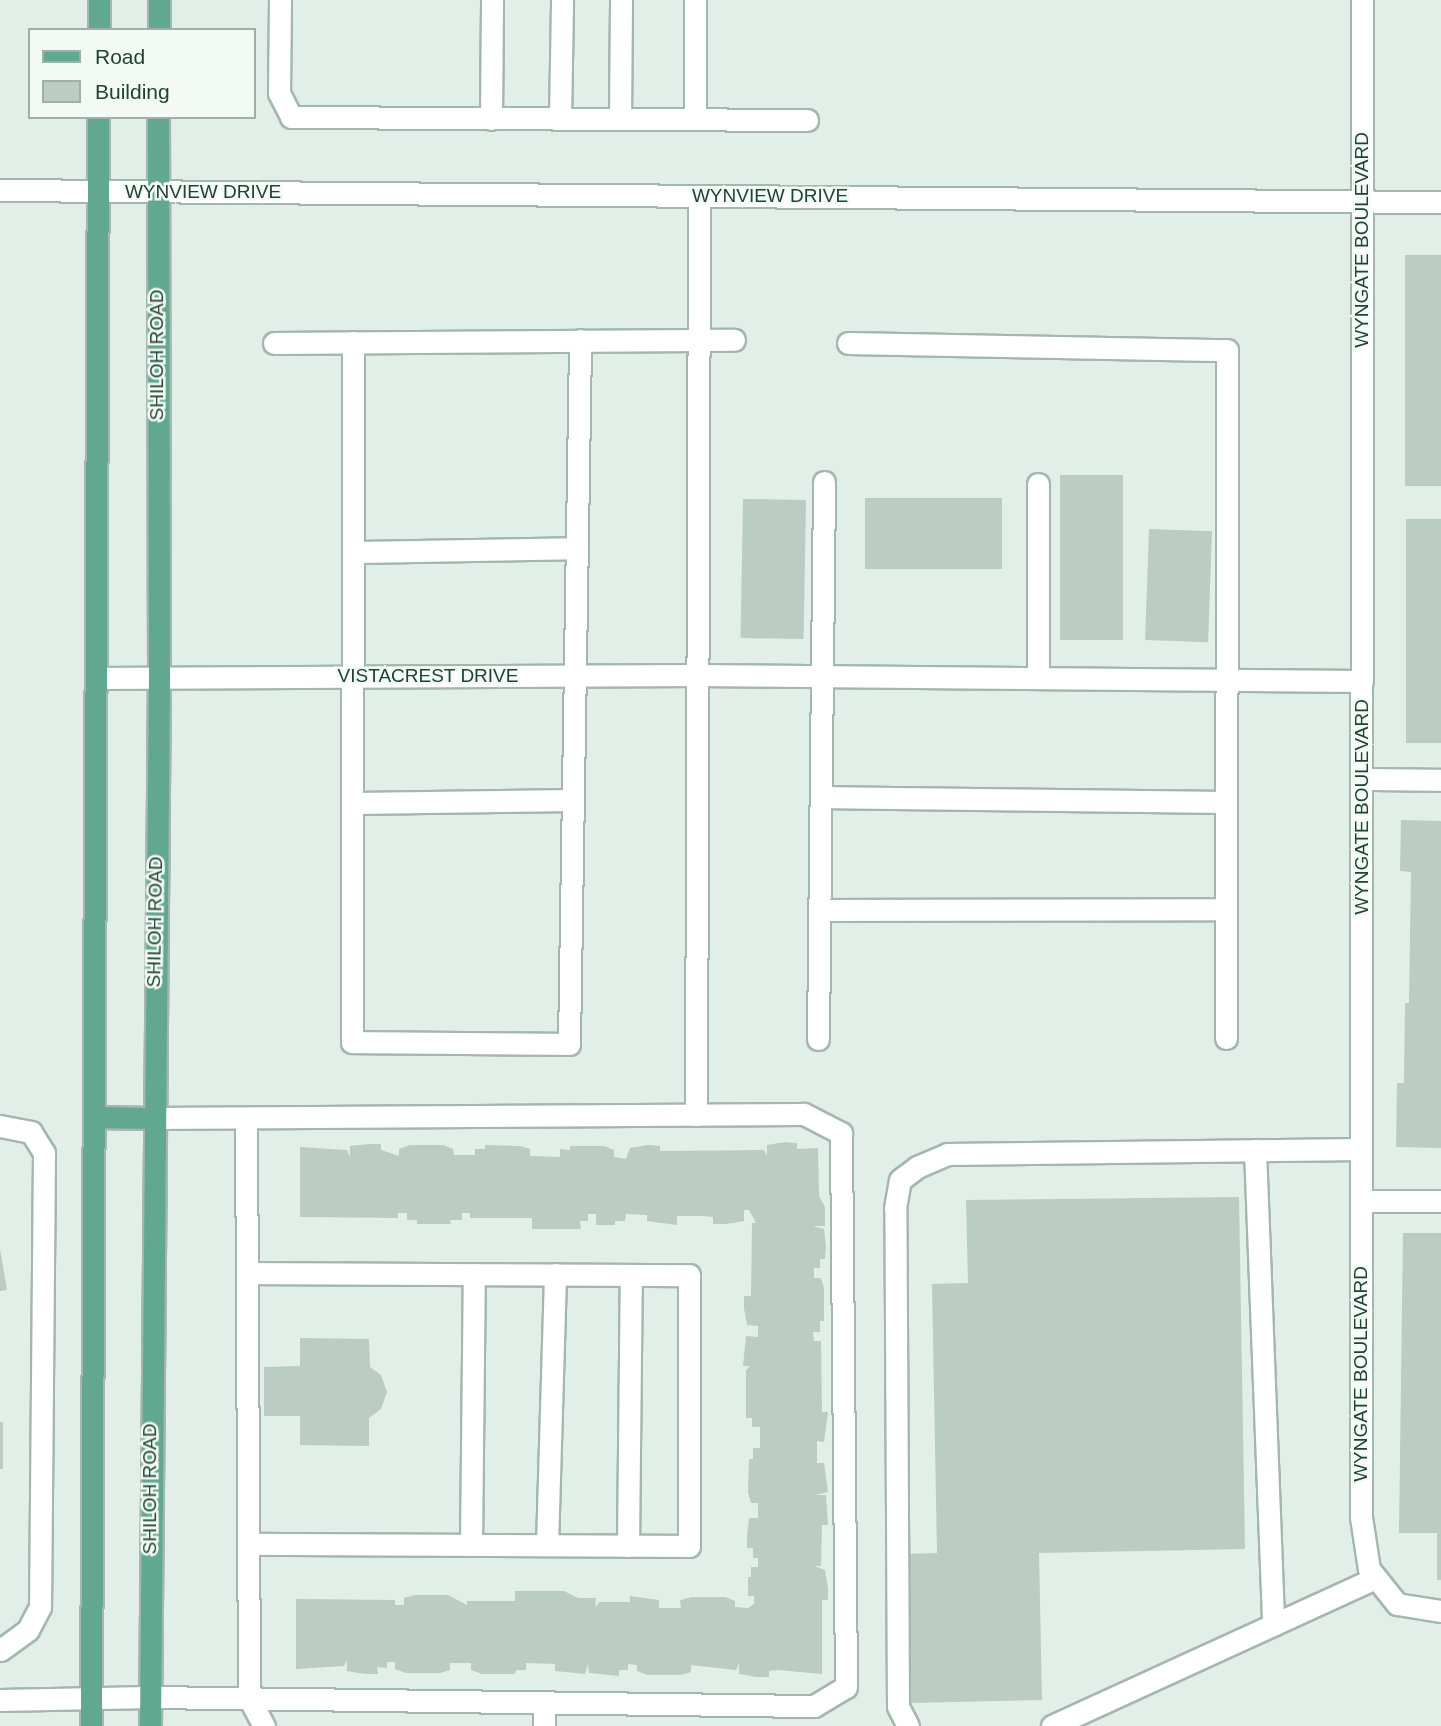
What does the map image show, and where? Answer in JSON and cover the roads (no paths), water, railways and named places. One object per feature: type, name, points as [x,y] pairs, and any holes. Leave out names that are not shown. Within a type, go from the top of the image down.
[{"type":"main road","points":[[99,0],[99,28]]},
{"type":"main road","points":[[159,0],[159,28]]},
{"type":"main road","points":[[91,1726],[99,119]]},
{"type":"main road","name":"SHILOH ROAD","points":[[150,1726],[152,1118],[159,678],[158,119]]},
{"type":"main road","points":[[94,1117],[152,1118]]},
{"type":"street","points":[[280,0],[279,93],[291,117],[807,120]]},
{"type":"street","points":[[491,118],[492,0]]},
{"type":"street","points":[[560,118],[562,0]]},
{"type":"street","points":[[621,0],[621,118]]},
{"type":"street","points":[[695,0],[695,119]]},
{"type":"street","name":"WYNGATE BOULEVARD","points":[[1363,0],[1361,1517],[1369,1569],[1397,1604],[1441,1611]]},
{"type":"street","name":"WYNVIEW DRIVE","points":[[0,190],[1441,202]]},
{"type":"street","points":[[696,1115],[699,196]]},
{"type":"street","points":[[353,342],[355,676],[352,1042],[569,1044],[580,340]]},
{"type":"street","points":[[274,343],[734,340]]},
{"type":"street","points":[[848,343],[1227,350],[1226,1038]]},
{"type":"street","points":[[818,1039],[824,482]]},
{"type":"street","points":[[1038,484],[1038,677]]},
{"type":"street","points":[[355,552],[577,548]]},
{"type":"street","name":"VISTACREST DRIVE","points":[[96,678],[697,675],[1362,681]]},
{"type":"street","points":[[1362,779],[1441,780]]},
{"type":"street","points":[[821,797],[1226,802]]},
{"type":"street","points":[[354,803],[573,800]]},
{"type":"street","points":[[820,910],[1226,909]]},
{"type":"street","points":[[0,1700],[149,1697],[814,1706],[846,1687],[841,1133],[804,1114],[152,1118]]},
{"type":"street","points":[[246,1118],[249,1698],[264,1726]]},
{"type":"street","points":[[0,1126],[31,1132],[44,1153],[40,1607],[28,1630],[0,1650]]},
{"type":"street","points":[[908,1726],[898,1706],[895,1208],[900,1180],[947,1154],[1361,1149]]},
{"type":"street","points":[[1255,1150],[1273,1625]]},
{"type":"street","points":[[1361,1201],[1441,1201]]},
{"type":"street","points":[[247,1273],[689,1275],[689,1546],[248,1544]]},
{"type":"street","points":[[471,1545],[474,1274]]},
{"type":"street","points":[[547,1545],[555,1274]]},
{"type":"street","points":[[628,1546],[631,1275]]},
{"type":"street","points":[[1052,1726],[1376,1578]]},
{"type":"street","points":[[544,1702],[544,1726]]}]
